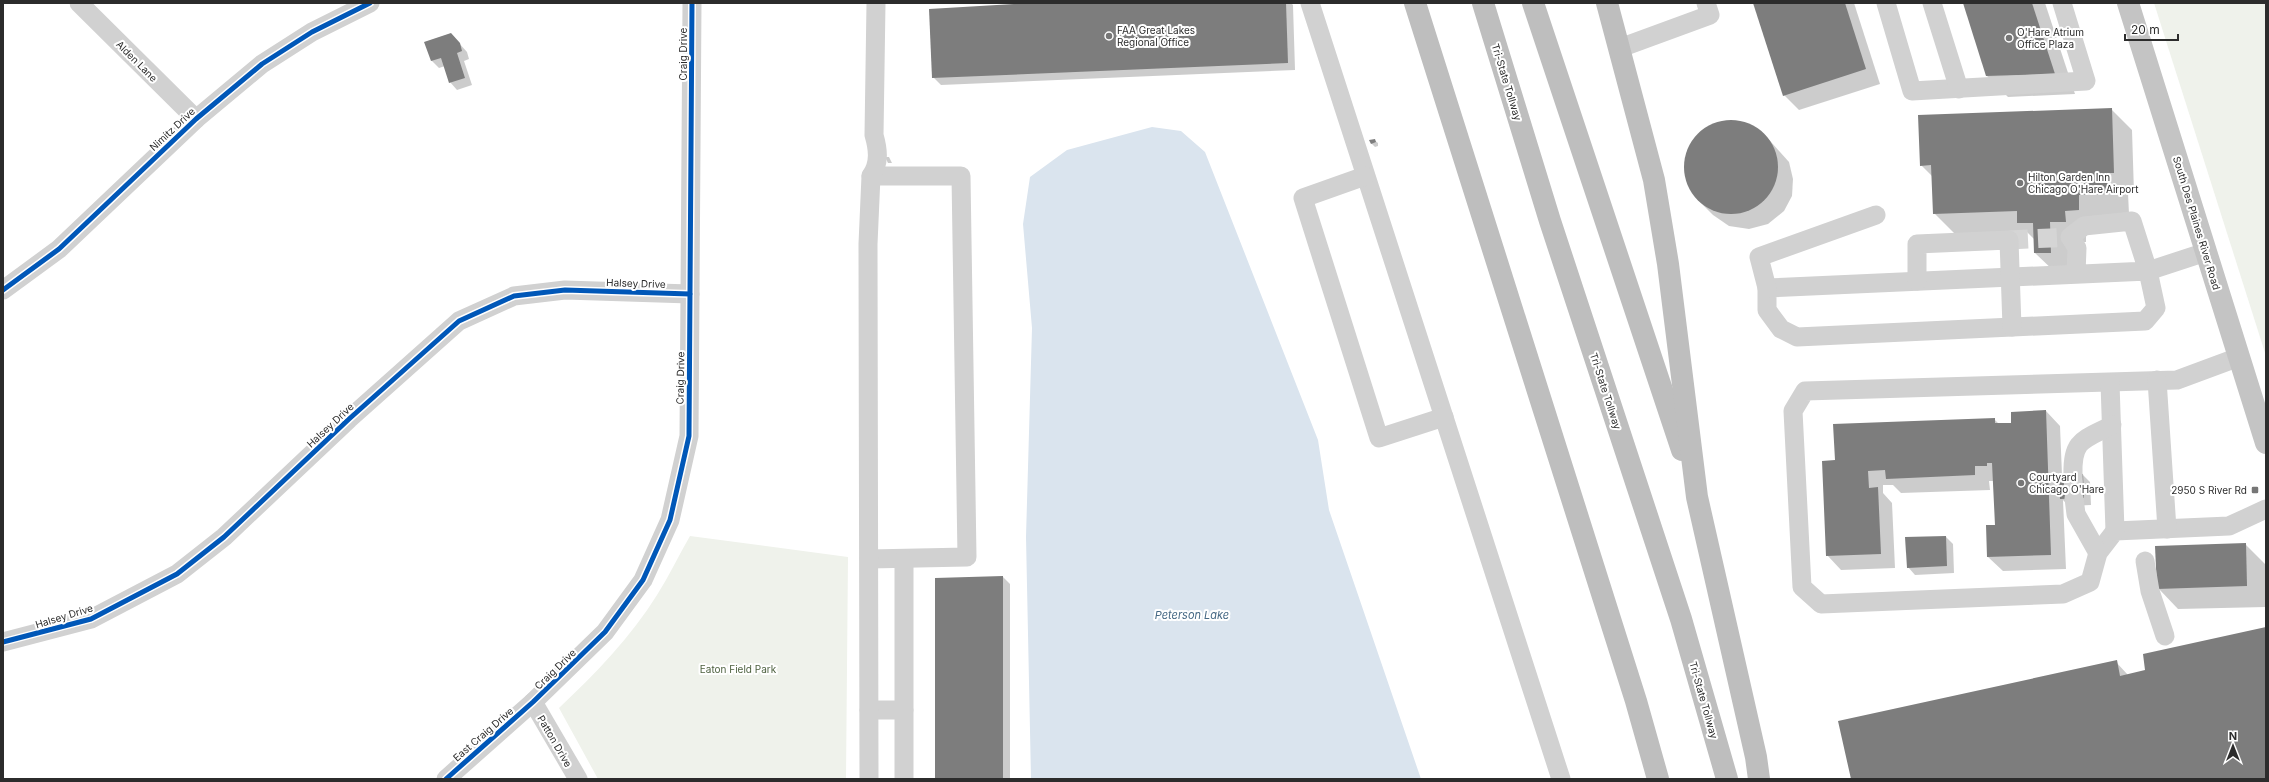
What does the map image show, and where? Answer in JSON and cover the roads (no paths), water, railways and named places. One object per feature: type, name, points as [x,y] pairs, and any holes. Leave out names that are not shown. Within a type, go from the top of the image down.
[{"type":"highway","points":[[1415,3],[1636,700],[1658,779]]},
{"type":"highway","name":"Tri-State Tollway","points":[[1483,3],[1550,221],[1681,619],[1727,779]]},
{"type":"highway","points":[[1533,3],[1697,497]]},
{"type":"highway","points":[[1607,3],[1654,180],[1668,264],[1697,497],[1759,779]]},
{"type":"main road","name":"South Des Plaines River Road","points":[[2128,3],[2266,443]]},
{"type":"street","name":"Alden Lane","points":[[79,3],[196,119]]},
{"type":"street","name":"Nimitz Drive","points":[[3,290],[59,249],[196,119],[262,64],[312,32],[370,3]]},
{"type":"street","name":"Craig Drive","points":[[533,702],[605,632],[644,580],[670,520],[689,436],[692,3]]},
{"type":"street","points":[[869,779],[868,244],[871,176],[865,167],[865,145],[874,135],[876,3]]},
{"type":"street","points":[[1310,3],[1561,779]]},
{"type":"street","points":[[1620,48],[1710,14],[1706,3]]},
{"type":"street","points":[[1886,3],[1912,92],[2086,81],[2062,3]]},
{"type":"street","points":[[1932,3],[1959,88]]},
{"type":"street","points":[[869,559],[967,557],[961,176],[871,176]]},
{"type":"street","points":[[1365,176],[1303,198],[1379,438],[1444,417]]},
{"type":"street","points":[[1876,215],[1759,257],[1767,288],[1767,310],[1781,329],[1797,337],[2145,321],[2156,308],[2148,271],[2132,221],[2084,226],[2070,237],[2077,248],[2076,274]]},
{"type":"street","points":[[1917,281],[1917,244],[2009,240],[2008,277],[2012,327]]},
{"type":"street","points":[[1767,288],[2148,271],[2206,252]]},
{"type":"street","name":"Halsey Drive","points":[[3,642],[91,619],[177,574],[224,536],[349,420],[459,321],[514,296],[565,290],[690,294]]},
{"type":"street","points":[[2110,383],[2115,531],[2098,553],[2090,582],[2063,594],[1821,604],[1802,587],[1793,411],[1805,391],[2177,380],[2239,357]]},
{"type":"street","points":[[2157,380],[2167,529]]},
{"type":"street","points":[[2073,474],[2072,456],[2077,444],[2112,425]]},
{"type":"street","points":[[2074,498],[2076,514],[2098,553]]},
{"type":"street","points":[[2115,531],[2230,526],[2266,509]]},
{"type":"street","points":[[904,558],[904,779]]},
{"type":"street","points":[[2145,561],[2150,591],[2164,636]]},
{"type":"street","name":"East Craig Drive","points":[[446,779],[533,702]]},
{"type":"street","name":"Patton Drive","points":[[533,702],[578,779]]},
{"type":"street","points":[[869,710],[904,710]]},
{"type":"water","name":"Peterson Lake","points":[[1152,127],[1181,131],[1205,152],[1318,440],[1329,510],[1421,779],[1031,779],[1026,537],[1032,328],[1023,224],[1030,177],[1067,150]]},
{"type":"tunnel","points":[[2009,240],[2070,237]]},
{"type":"tunnel","points":[[2073,474],[2074,498]]},
{"type":"place","name":"FAA Great Lakes Regional Office","points":[[1109,36]]},
{"type":"place","name":"O'Hare Atrium Office Plaza","points":[[2009,38]]},
{"type":"place","name":"Hilton Garden Inn Chicago O'Hare Airport","points":[[2020,183]]},
{"type":"place","name":"Courtyard Chicago O'Hare","points":[[2021,483]]},
{"type":"place","name":"2950 S River Rd","points":[[2255,490]]},
{"type":"park label","name":"Eaton Field Park","points":[[738,669]]}]
